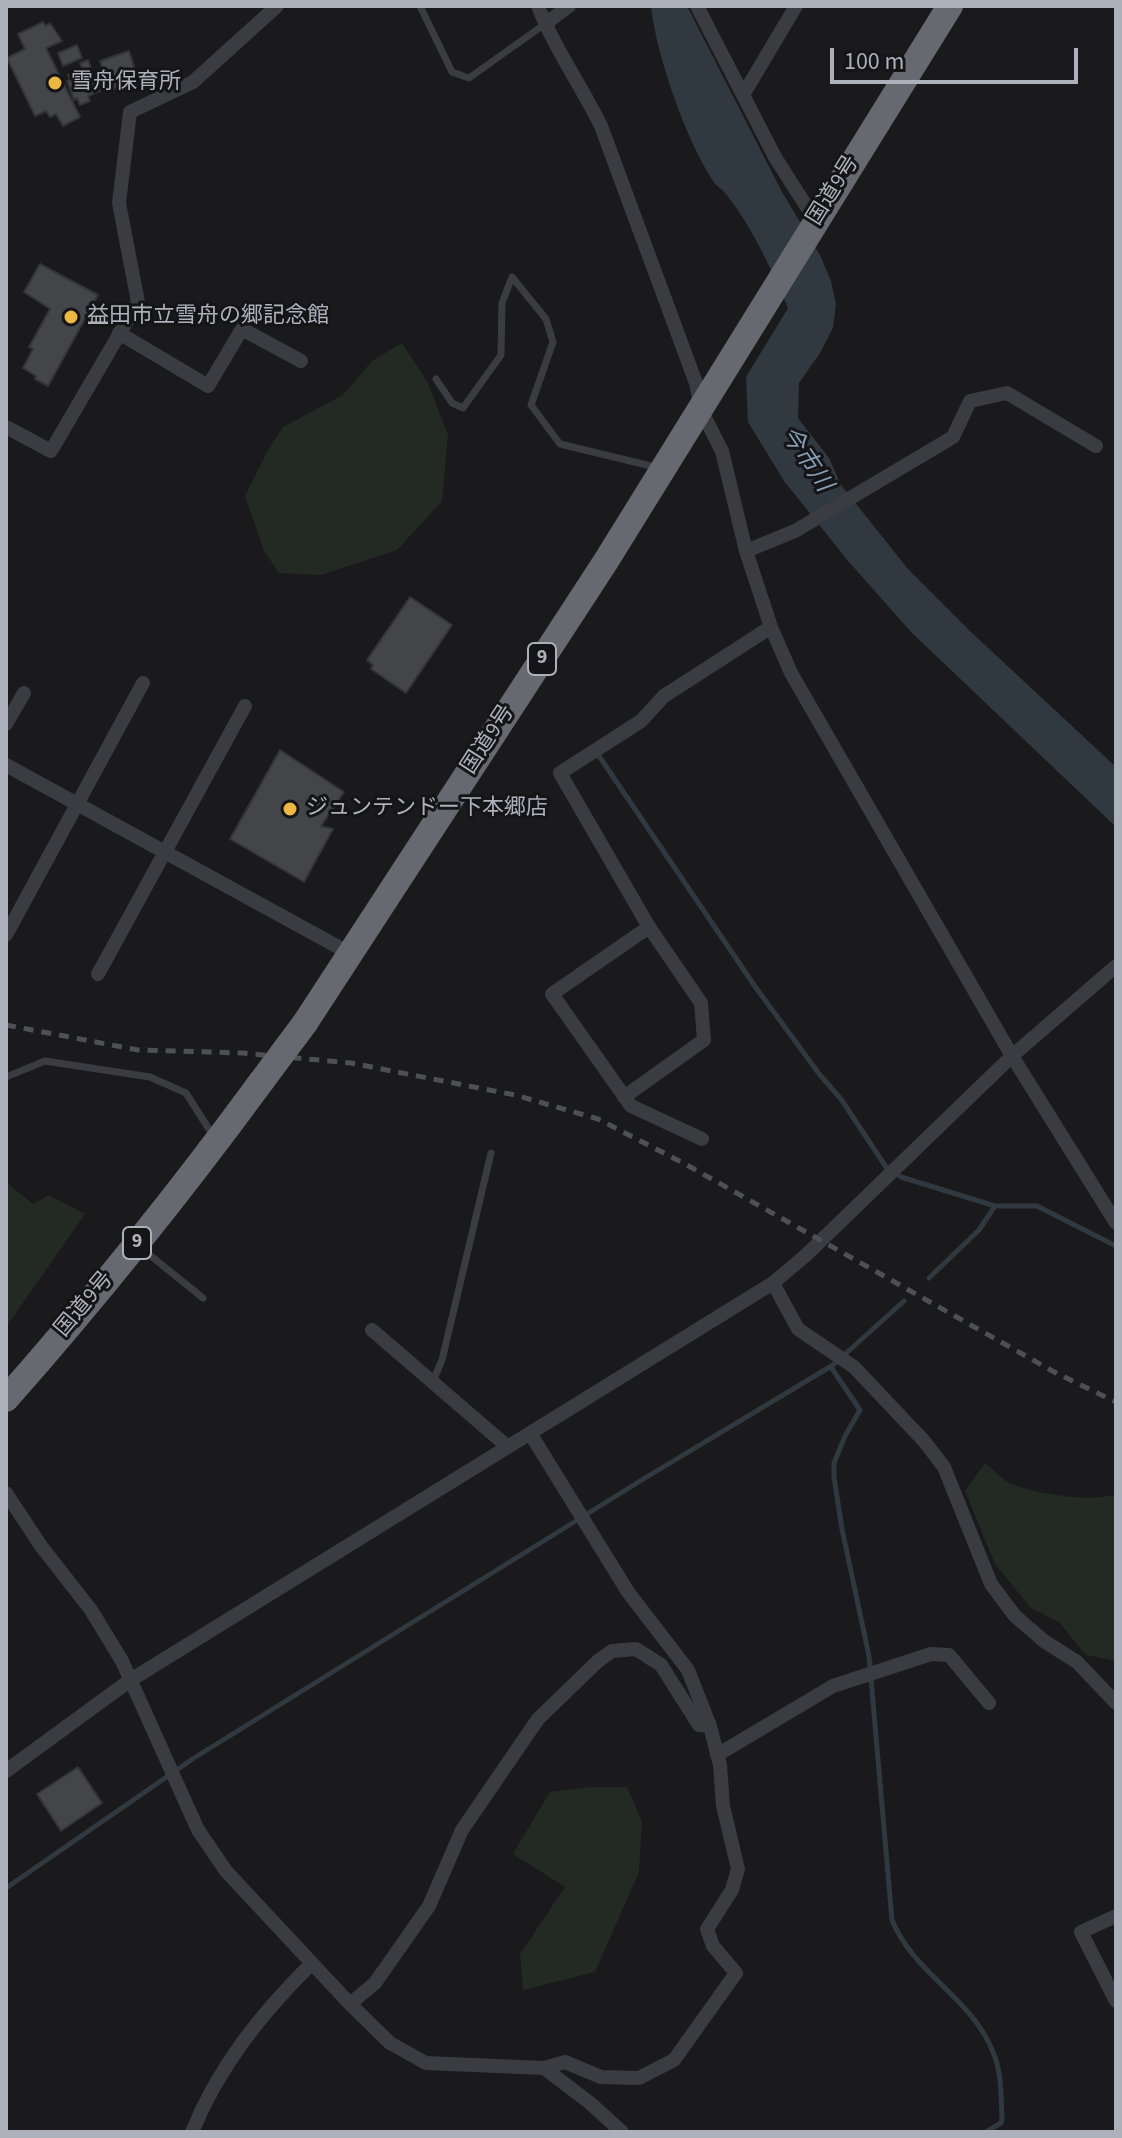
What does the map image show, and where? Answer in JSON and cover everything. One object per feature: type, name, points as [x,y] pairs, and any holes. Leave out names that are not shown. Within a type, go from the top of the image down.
[{"type":"highway","name":"国道9号","points":[[6,1399],[136,1244],[305,1023],[667,464],[812,224],[950,6]]},
{"type":"street","points":[[6,427],[51,451],[138,302],[119,203],[130,112],[193,82],[277,6]]},
{"type":"street","points":[[538,6],[601,126],[696,383],[701,410],[722,451],[746,551],[771,627],[791,673],[1012,1056],[1116,1223]]},
{"type":"street","points":[[545,24],[569,6]]},
{"type":"street","points":[[697,6],[812,224]]},
{"type":"street","points":[[743,95],[796,6]]},
{"type":"street","points":[[119,333],[208,386],[242,329],[301,361]]},
{"type":"street","points":[[746,551],[802,527],[953,437],[970,401],[1007,393],[1096,446]]},
{"type":"street","points":[[624,1097],[704,1040],[701,1003],[649,927],[560,773],[641,721],[664,696],[771,627]]},
{"type":"street","points":[[6,935],[143,683]]},
{"type":"street","points":[[6,724],[24,693]]},
{"type":"street","points":[[98,974],[245,706]]},
{"type":"street","points":[[6,765],[351,954]]},
{"type":"street","points":[[649,927],[552,994],[631,1106],[702,1139]]},
{"type":"street","points":[[6,1771],[129,1681],[773,1283],[805,1256],[1012,1056],[1116,966]]},
{"type":"street","points":[[773,1283],[798,1329],[854,1367],[924,1441],[944,1467],[991,1584],[1015,1616],[1044,1641],[1077,1662],[1116,1703]]},
{"type":"street","points":[[372,1330],[508,1447]]},
{"type":"street","points":[[6,1493],[41,1546],[91,1610],[122,1661],[198,1830],[226,1871],[311,1964],[390,2043],[426,2063],[544,2068],[565,2062],[601,2077],[639,2078],[674,2060],[736,1973],[713,1946],[707,1929],[732,1890],[738,1869],[723,1806],[710,1726],[688,1670],[628,1592],[530,1433]]},
{"type":"street","points":[[350,2004],[375,1983],[429,1906],[462,1830],[538,1719],[598,1661],[612,1651],[636,1649],[661,1665],[699,1725],[710,1726]]},
{"type":"street","points":[[717,1755],[833,1686],[931,1654],[949,1655],[989,1703]]},
{"type":"street","points":[[1116,1916],[1081,1932],[1116,2001]]},
{"type":"street","points":[[192,2132],[205,2100],[232,2055],[275,2000],[311,1964]]},
{"type":"street","points":[[544,2068],[622,2132]]},
{"type":"lane","points":[[420,6],[452,72],[469,78],[545,24]]},
{"type":"lane","points":[[436,379],[452,403],[463,408],[501,355],[502,303],[512,277],[546,319],[553,342],[531,405],[560,444],[651,466],[667,464]]},
{"type":"lane","points":[[6,1077],[45,1061],[150,1077],[186,1093],[217,1142]]},
{"type":"lane","points":[[433,1381],[442,1360],[491,1153]]},
{"type":"lane","points":[[136,1244],[203,1298]]},
{"type":"shaded area","points":[[402,343],[427,381],[448,435],[442,501],[397,550],[321,575],[279,573],[264,551],[245,496],[267,452],[283,427],[343,395],[372,361]]},
{"type":"shaded area","points":[[6,1182],[33,1204],[49,1195],[85,1214],[6,1327]]},
{"type":"shaded area","points":[[985,1463],[1007,1481],[1033,1491],[1093,1498],[1116,1494],[1116,1661],[1086,1655],[1059,1622],[1031,1608],[995,1564],[965,1491]]},
{"type":"shaded area","points":[[627,1787],[642,1822],[639,1872],[595,1972],[523,1990],[520,1954],[565,1887],[513,1854],[550,1792]]},
{"type":"water","name":"今市川","points":[[651,6],[687,6],[831,281],[836,304],[833,328],[799,383],[798,418],[829,458],[841,485],[908,569],[1116,767],[1116,827],[911,632],[784,481],[748,422],[746,377],[788,308],[753,235],[736,207],[713,181],[683,121],[659,48]]},
{"type":"building","points":[[43,22],[46,26],[50,23],[62,41],[46,48],[80,117],[63,126],[56,114],[50,117],[46,111],[35,116],[7,58],[25,49],[18,34]]},
{"type":"building","points":[[77,45],[82,58],[63,66],[58,53]]},
{"type":"building","points":[[129,51],[140,85],[110,90],[100,61]]},
{"type":"building","points":[[88,60],[100,91],[88,96],[90,101],[80,105],[77,98],[74,100],[68,75],[84,72],[80,63]]},
{"type":"building","points":[[40,264],[98,295],[48,386],[23,368],[33,349],[29,347],[50,309],[24,292]]},
{"type":"building","points":[[410,597],[452,625],[406,693],[371,669],[373,665],[367,660]]},
{"type":"building","name":"ジュンテンドー下本郷店","points":[[280,750],[344,792],[321,826],[333,829],[304,882],[230,839]]},
{"type":"building","points":[[78,1767],[102,1803],[61,1831],[37,1794]]},
{"type":"waterway","points":[[599,756],[754,985],[841,1099],[886,1167],[901,1177],[995,1206],[1037,1206],[1116,1246]]},
{"type":"waterway","points":[[929,1278],[979,1230],[995,1206]]},
{"type":"waterway","points":[[6,1888],[194,1758],[833,1365],[904,1301]]},
{"type":"waterway","points":[[831,1367],[860,1410],[834,1463],[834,1477],[869,1656],[892,1920],[914,1956],[971,2016],[993,2052],[1000,2077],[1002,2120],[986,2132]]},
{"type":"railway","points":[[6,1025],[138,1050],[242,1053],[351,1063],[515,1095],[598,1119],[687,1165],[1056,1373],[1116,1402]]},
{"type":"place","name":"雪舟保育所","points":[[55,83]]},
{"type":"place","name":"益田市立雪舟の郷記念館","points":[[71,317]]},
{"type":"place","name":"ジュンテンドー下本郷店","points":[[290,809]]}]
